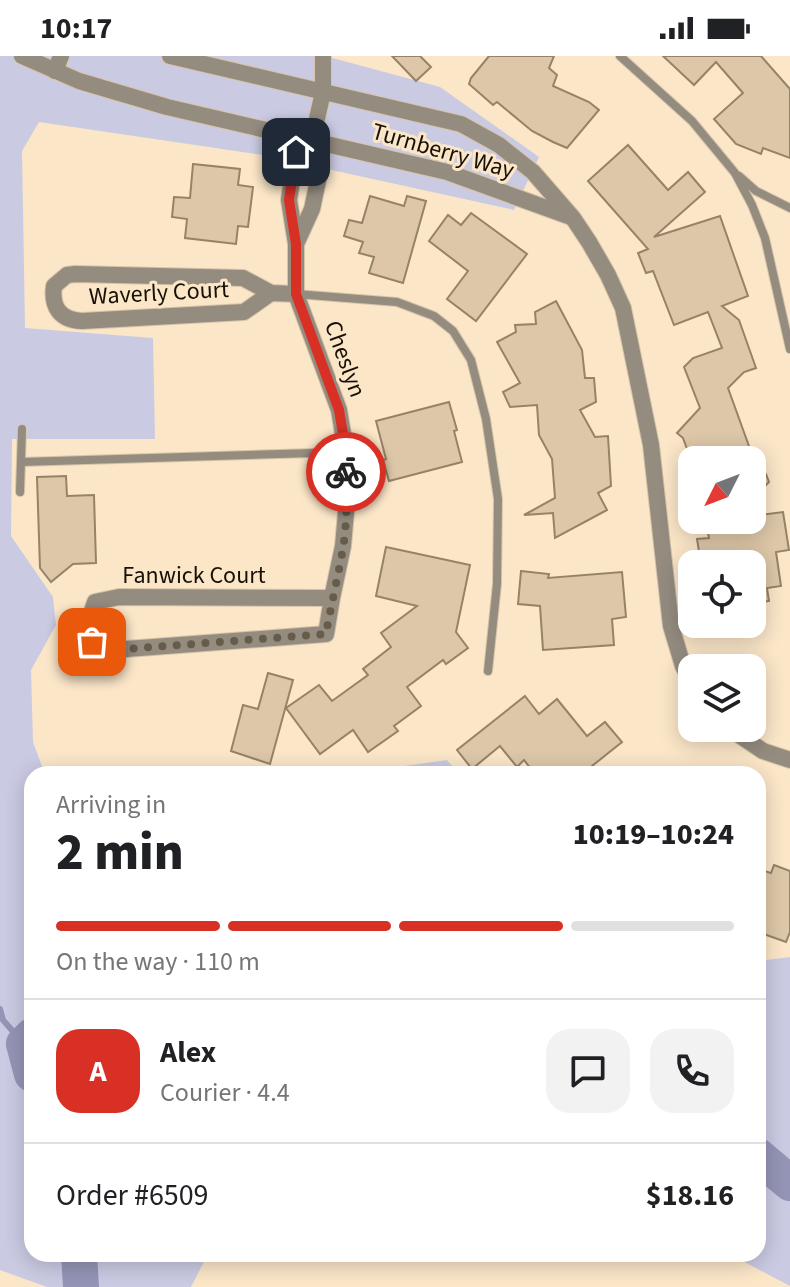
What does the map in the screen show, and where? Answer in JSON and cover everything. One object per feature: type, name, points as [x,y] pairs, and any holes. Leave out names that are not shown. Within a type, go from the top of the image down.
[{"type":"street","name":"Turnberry Way","points":[[22,56],[58,64],[79,81],[167,107],[447,172],[573,218]]},
{"type":"street","name":"Turnberry Way","points":[[170,56],[461,124],[499,145],[533,172],[573,218],[608,275],[623,308],[651,445],[671,626],[679,654]]},
{"type":"street","points":[[312,141],[323,92],[323,56]]},
{"type":"street","name":"Cheslyn","points":[[296,244],[312,209],[322,162],[312,141],[296,152],[289,200],[296,244],[296,294],[339,410],[346,452],[347,501],[343,546],[326,634]]},
{"type":"street","name":"Waverly Court","points":[[271,293],[244,312],[82,321],[71,321],[60,313],[52,299],[54,286],[67,275],[75,274],[243,278],[271,293],[296,294]]},
{"type":"street","name":"Fanwick Court","points":[[326,634],[113,650],[92,642],[88,623],[95,602],[119,597],[332,598]]},
{"type":"street","points":[[750,742],[763,751],[790,760]]},
{"type":"lane","points":[[620,56],[692,121],[735,173],[756,191],[790,208]]},
{"type":"lane","points":[[735,173],[765,238],[787,316],[790,349]]},
{"type":"lane","points":[[296,294],[397,302],[434,316],[453,331],[471,360],[486,419],[498,499],[497,584],[488,671]]},
{"type":"lane","points":[[20,492],[22,429]]},
{"type":"lane","points":[[21,462],[346,452]]},
{"type":"shaded area","points":[[0,56],[325,56],[440,87],[539,157],[514,210],[263,155],[39,122],[22,151],[25,328],[153,338],[155,439],[12,439],[11,536],[53,597],[56,625],[31,670],[33,742],[42,766],[24,766],[24,1262],[204,1262],[191,1287],[47,1287],[0,1270]]},
{"type":"shaded area","points":[[447,760],[452,766],[405,766]]},
{"type":"shaded area","points":[[790,957],[790,1286],[744,1262],[766,1262],[766,960]]},
{"type":"building","points":[[392,56],[420,56],[431,67],[416,81]]},
{"type":"building","points":[[489,56],[554,56],[549,68],[557,75],[553,86],[589,102],[599,110],[567,148],[553,142],[532,131],[497,102],[493,105],[469,84]]},
{"type":"building","points":[[663,56],[761,56],[790,89],[790,158],[763,148],[761,154],[736,144],[714,119],[743,93],[716,62],[694,85]]},
{"type":"building","points":[[628,145],[668,190],[688,172],[705,192],[654,237],[720,216],[748,296],[722,306],[739,320],[756,368],[744,372],[728,388],[749,446],[686,446],[677,433],[700,408],[684,367],[693,358],[722,348],[708,312],[674,325],[653,271],[646,273],[638,253],[648,249],[588,181]]},
{"type":"building","points":[[193,164],[240,169],[238,185],[253,187],[248,227],[238,226],[236,244],[185,238],[187,219],[172,217],[174,197],[190,198]]},
{"type":"building","points":[[370,196],[404,206],[407,196],[426,201],[403,283],[369,273],[374,257],[359,253],[363,242],[344,236],[349,220],[362,223]]},
{"type":"building","points":[[471,213],[527,254],[476,321],[447,299],[468,271],[429,241],[448,215],[461,225]]},
{"type":"building","points":[[556,301],[582,350],[585,378],[594,378],[596,402],[580,410],[595,437],[608,436],[611,486],[598,493],[607,510],[555,538],[553,513],[524,515],[555,498],[552,459],[539,435],[537,405],[510,407],[503,392],[520,383],[497,342],[516,332],[515,325],[536,324],[535,312]]},
{"type":"building","points":[[449,402],[462,462],[389,481],[376,421]]},
{"type":"building","points":[[66,476],[67,496],[94,495],[96,563],[73,564],[51,582],[40,568],[37,477]]},
{"type":"building","points":[[783,512],[789,550],[776,552],[781,586],[767,588],[769,601],[766,602],[766,550],[699,550],[697,539],[709,538],[708,534],[766,534],[766,514]]},
{"type":"building","points":[[386,547],[470,565],[456,632],[468,648],[446,664],[443,660],[407,687],[421,706],[394,726],[398,731],[368,752],[353,730],[320,754],[286,708],[319,685],[332,701],[368,675],[363,669],[391,647],[381,633],[417,606],[376,596]]},
{"type":"building","points":[[521,571],[549,574],[548,578],[622,572],[626,617],[612,619],[614,645],[543,650],[540,606],[518,604]]},
{"type":"building","points":[[268,673],[293,680],[270,764],[231,751],[243,705],[258,709]]},
{"type":"building","points":[[525,696],[539,714],[557,699],[587,736],[605,722],[622,742],[592,766],[529,766],[524,760],[516,766],[500,746],[476,766],[470,766],[457,750]]},
{"type":"building","points":[[774,865],[790,871],[790,932],[786,942],[766,935],[766,871],[771,873]]},
{"type":"waterway","points":[[0,1009],[3,1020],[24,1044]]},
{"type":"waterway","points":[[766,1163],[790,1183]]},
{"type":"waterway","points":[[79,1262],[81,1287]]},
{"type":"way so far","points":[[92,642],[113,650],[326,634],[343,546],[346,472]]},
{"type":"route","points":[[296,152],[289,200],[296,244],[296,294],[339,410],[346,472]]}]
